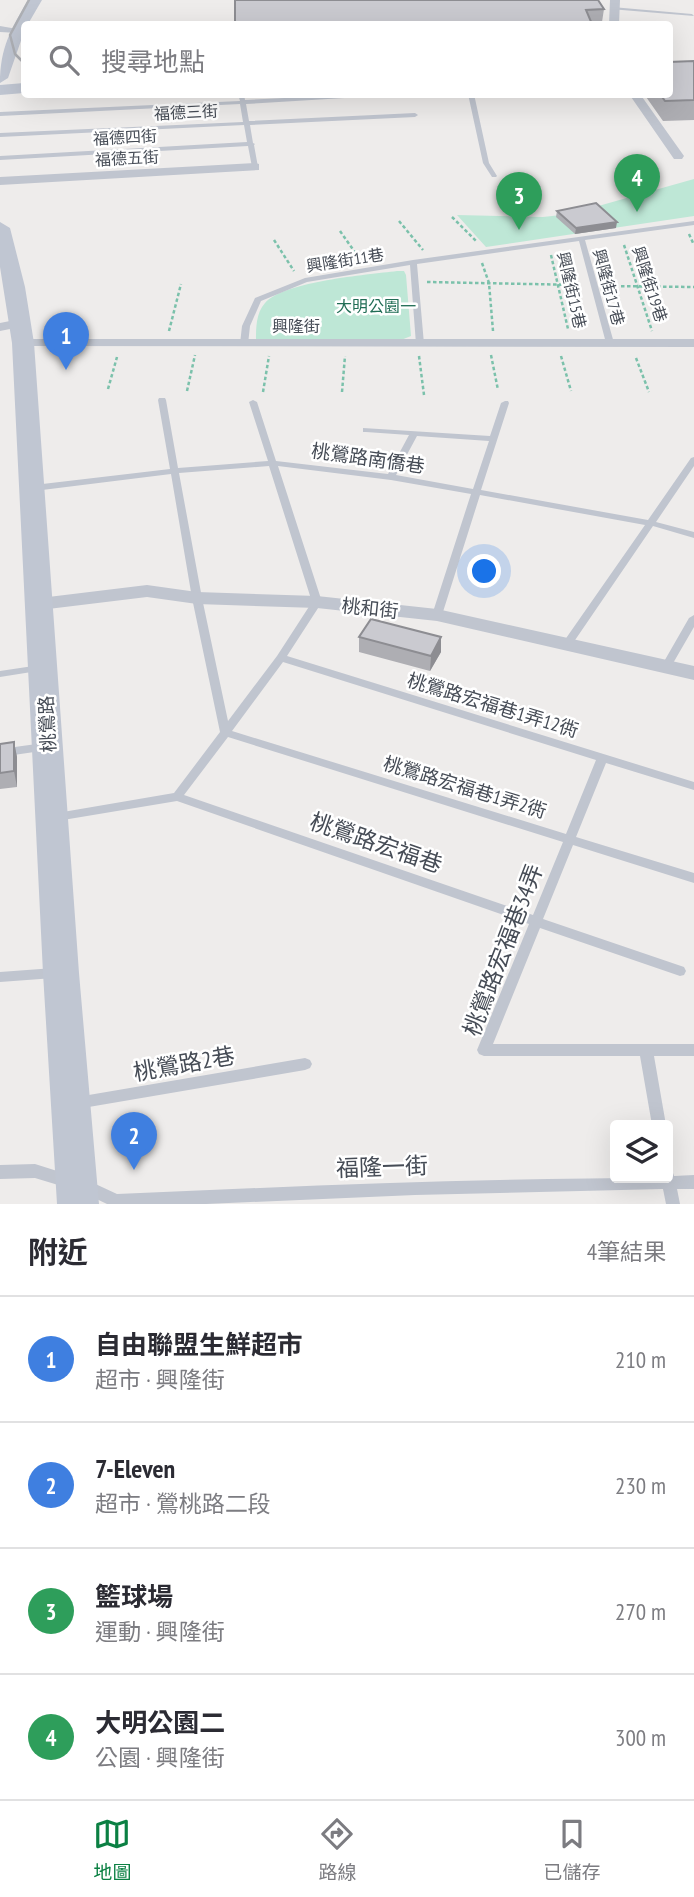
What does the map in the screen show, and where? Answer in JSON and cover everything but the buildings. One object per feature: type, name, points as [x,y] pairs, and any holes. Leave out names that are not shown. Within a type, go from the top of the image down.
[{"type":"main road","points":[[0,45],[24,0]]},
{"type":"main road","points":[[0,78],[8,29],[35,0]]},
{"type":"main road","points":[[0,84],[21,82]]},
{"type":"main road","points":[[0,90],[21,88]]},
{"type":"main road","name":"桃鶯路","points":[[0,228],[4,286],[33,489],[61,973],[77,1193]]},
{"type":"street","points":[[637,98],[678,156]]},
{"type":"street","name":"福德五街","points":[[0,181],[255,167]]},
{"type":"street","name":"興隆街","points":[[12,330],[121,343],[165,344],[694,343]]},
{"type":"street","name":"桃和街","points":[[40,604],[147,592],[197,598],[317,602],[437,615],[694,673]]},
{"type":"lane","points":[[614,4],[692,15]]},
{"type":"lane","points":[[0,114],[242,98],[255,167]]},
{"type":"lane","points":[[472,98],[486,163],[494,176]]},
{"type":"lane","name":"福德三街","points":[[0,135],[415,115]]},
{"type":"lane","name":"福德四街","points":[[0,158],[252,144]]},
{"type":"lane","name":"興隆街11巷","points":[[244,344],[246,326],[258,300],[301,281],[431,259],[694,223]]},
{"type":"lane","name":"興隆街17巷","points":[[582,238],[610,343]]},
{"type":"lane","points":[[413,262],[419,344]]},
{"type":"lane","points":[[162,400],[197,598],[225,732]]},
{"type":"lane","points":[[177,797],[281,658],[317,602],[253,402]]},
{"type":"lane","points":[[437,615],[505,403]]},
{"type":"lane","points":[[366,430],[494,439]]},
{"type":"lane","points":[[391,477],[413,435]]},
{"type":"lane","points":[[567,644],[694,460]]},
{"type":"lane","name":"桃鶯路南僑巷","points":[[33,489],[174,471],[271,463],[391,477],[651,523],[694,535]]},
{"type":"lane","points":[[667,666],[694,618]]},
{"type":"lane","name":"桃鶯路宏福巷1弄12衖","points":[[281,658],[694,786]]},
{"type":"lane","points":[[0,674],[44,668]]},
{"type":"lane","name":"桃鶯路宏福巷1弄2衖","points":[[225,732],[694,877]]},
{"type":"lane","points":[[0,753],[48,747]]},
{"type":"lane","name":"桃鶯路宏福巷34弄","points":[[603,757],[484,1051],[646,1050]]},
{"type":"lane","name":"桃鶯路宏福巷","points":[[53,818],[177,797],[680,971]]},
{"type":"lane","points":[[0,977],[61,973]]},
{"type":"lane","points":[[658,1120],[646,1050],[694,1050]]},
{"type":"lane","name":"桃鶯路2巷","points":[[70,1105],[305,1064]]},
{"type":"lane","name":"福隆一街","points":[[0,1172],[35,1171],[77,1193],[116,1200],[610,1182]]},
{"type":"lane","name":"福隆一街","points":[[673,1180],[694,1182]]},
{"type":"lane","points":[[669,1183],[673,1204]]},
{"type":"path","points":[[452,217],[483,252],[489,284],[498,390]]},
{"type":"path","points":[[399,221],[431,259]]},
{"type":"path","points":[[340,232],[369,271]]},
{"type":"path","name":"興隆街19巷","points":[[620,233],[656,343]]},
{"type":"path","points":[[274,240],[301,281]]},
{"type":"path","name":"興隆街15巷","points":[[549,243],[571,391]]},
{"type":"path","points":[[415,282],[694,287]]},
{"type":"path","points":[[165,344],[181,284]]},
{"type":"path","points":[[108,389],[121,343]]},
{"type":"path","points":[[630,343],[649,392]]},
{"type":"path","points":[[187,390],[198,344]]},
{"type":"path","points":[[263,392],[271,344]]},
{"type":"path","points":[[342,392],[345,344]]},
{"type":"path","points":[[419,344],[424,395]]},
{"type":"green space","points":[[694,179],[694,216],[486,247],[457,215],[543,217],[570,214]]},
{"type":"green space","name":"大明公園一","points":[[404,271],[406,275],[411,336],[401,340],[256,340],[260,311],[275,295],[327,280]]},
{"type":"railway","points":[[21,60],[15,54],[10,35],[29,0]]},
{"type":"place","name":"大明公園二","points":[[637,212]]},
{"type":"place","name":"籃球場","points":[[519,230]]},
{"type":"place","name":"自由聯盟生鮮超市","points":[[66,370]]},
{"type":"place","name":"7-Eleven","points":[[134,1170]]}]
